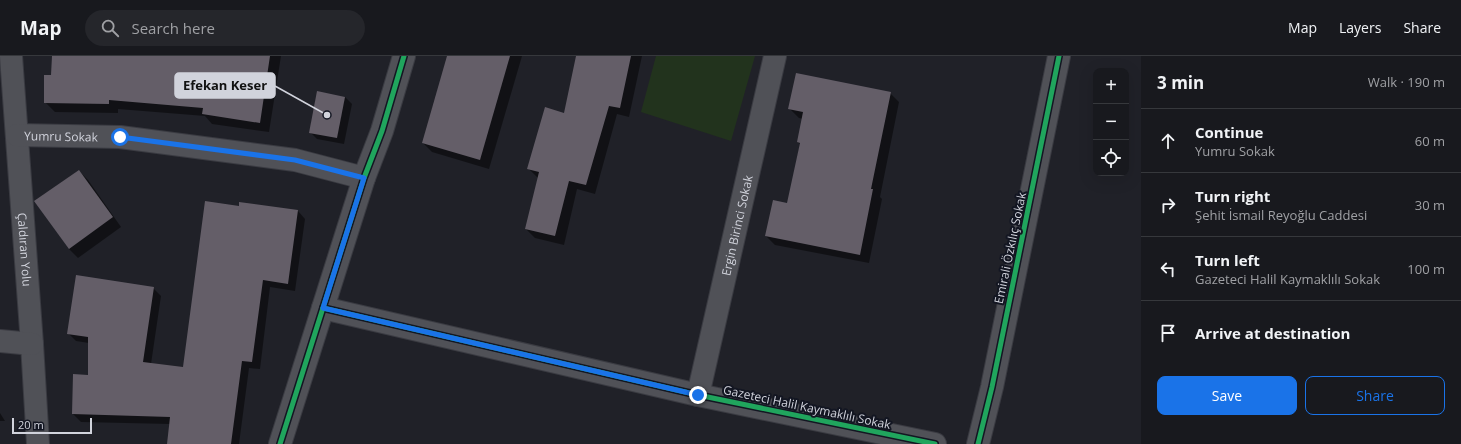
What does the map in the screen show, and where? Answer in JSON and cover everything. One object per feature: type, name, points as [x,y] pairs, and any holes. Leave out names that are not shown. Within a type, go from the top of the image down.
[{"type":"street","name":"Çaldıran Yolu","points":[[11,56],[38,444]]},
{"type":"street","points":[[280,444],[364,178],[382,131],[404,56]]},
{"type":"street","name":"Ergin Birinci Sokak","points":[[698,395],[774,56]]},
{"type":"street","name":"Emirali Özkılıç Sokak","points":[[978,444],[992,387],[1059,56]]},
{"type":"street","name":"Yumru Sokak","points":[[17,135],[120,137],[295,160],[364,178]]},
{"type":"street","name":"Gazeteci Halil Kaymaklılı Sokak","points":[[323,308],[698,395],[935,444]]},
{"type":"street","points":[[0,341],[32,344]]},
{"type":"green space","points":[[656,56],[755,56],[731,141],[641,112]]},
{"type":"building","points":[[52,56],[270,56],[260,123],[202,114],[203,108],[109,100],[109,104],[44,103],[44,75],[51,75]]},
{"type":"building","points":[[447,56],[510,56],[480,160],[422,143]]},
{"type":"building","points":[[576,56],[631,56],[620,108],[609,106],[586,185],[569,181],[555,236],[525,229],[539,172],[527,169],[545,107],[564,113]]},
{"type":"building","points":[[796,73],[891,92],[871,189],[873,189],[860,255],[765,236],[773,200],[787,203],[800,143],[797,142],[803,112],[788,109]]},
{"type":"building","points":[[317,91],[345,97],[337,138],[309,133]]},
{"type":"building","points":[[79,170],[113,217],[69,249],[34,201]]},
{"type":"building","points":[[205,201],[239,206],[239,202],[298,210],[288,284],[263,280],[252,362],[242,361],[231,444],[167,444],[170,417],[72,414],[73,374],[88,375],[88,337],[67,334],[76,275],[154,287],[143,362],[183,367]]},
{"type":"cycle path","points":[[280,444],[364,178],[382,131],[404,56]]},
{"type":"cycle path","points":[[978,444],[992,387],[1059,56]]},
{"type":"cycle path","points":[[323,308],[698,395],[935,444]]},
{"type":"place","name":"Efekan Keser","points":[[327,115]]},
{"type":"route","points":[[120,137],[295,160],[364,178],[323,308],[698,395]]}]
